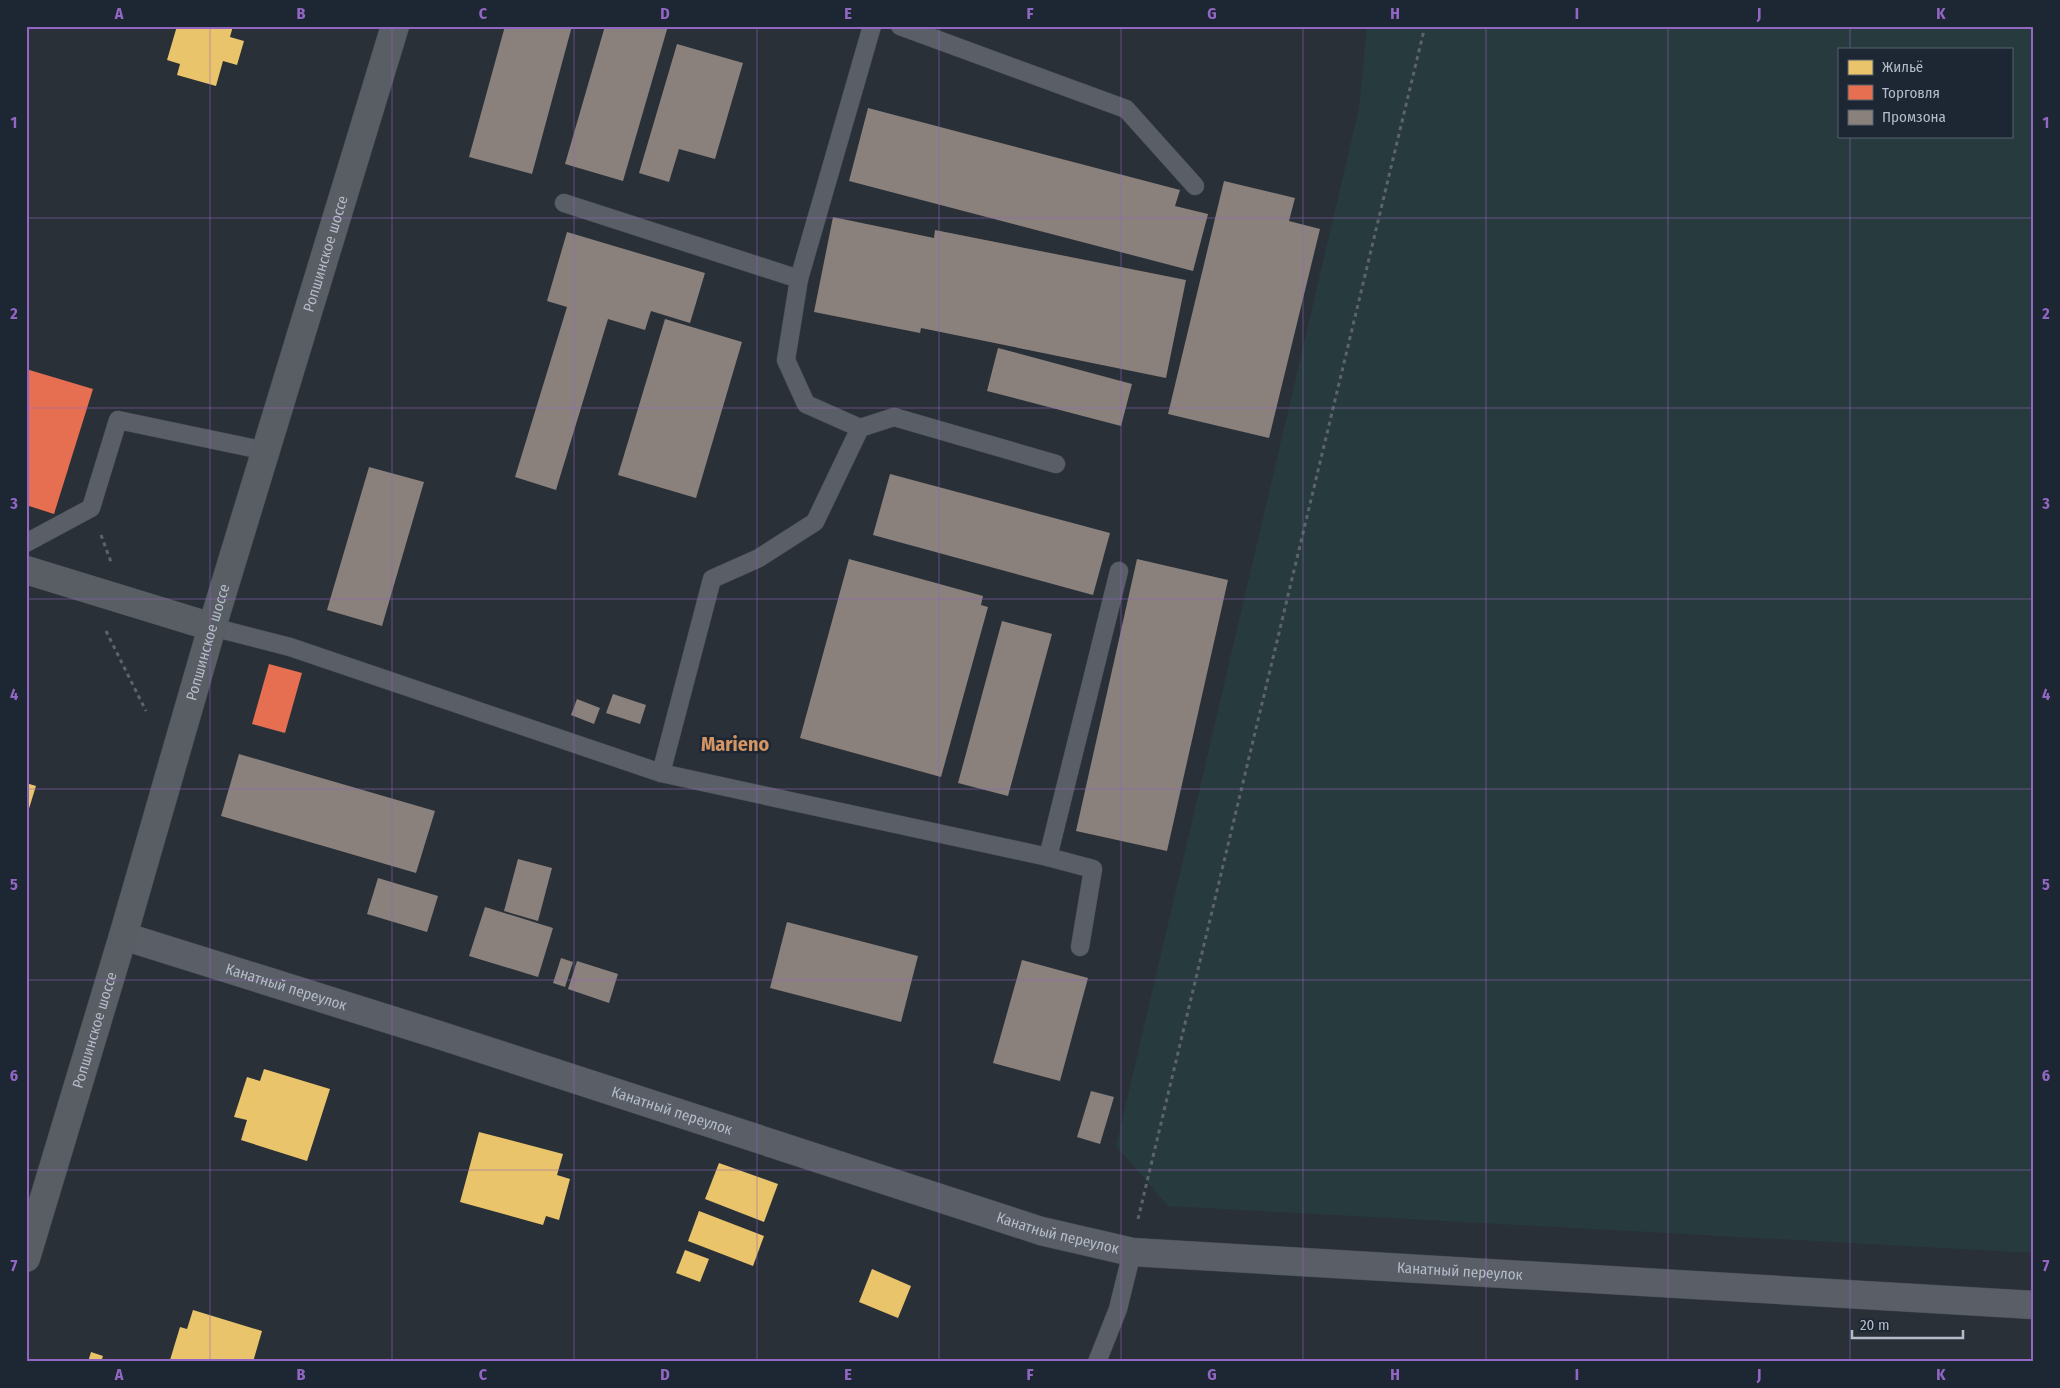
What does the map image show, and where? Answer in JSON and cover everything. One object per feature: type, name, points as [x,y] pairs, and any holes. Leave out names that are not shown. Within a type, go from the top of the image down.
[{"type":"main road","name":"Ропшинское шоссе","points":[[26,1258],[123,936],[212,627],[395,26]]},
{"type":"main road","points":[[26,570],[212,627]]},
{"type":"street","name":"Канатный переулок","points":[[123,936],[440,1035],[1041,1231],[1132,1252],[2034,1305]]},
{"type":"lane","points":[[872,26],[799,279],[786,360],[806,404],[860,428],[894,417],[1056,464]]},
{"type":"lane","points":[[900,26],[1126,109],[1194,186]]},
{"type":"lane","points":[[564,203],[799,279]]},
{"type":"lane","points":[[26,544],[92,508],[118,420],[266,451]]},
{"type":"lane","points":[[661,774],[712,579],[759,558],[815,522],[860,428]]},
{"type":"lane","points":[[1048,857],[1119,570]]},
{"type":"lane","points":[[212,627],[290,648],[661,774],[1048,857],[1093,869],[1080,947]]},
{"type":"lane","points":[[1097,1362],[1118,1309],[1132,1252]]},
{"type":"path","points":[[1132,1252],[1278,632],[1425,26]]},
{"type":"path","points":[[92,508],[115,571]]},
{"type":"path","points":[[104,627],[146,711]]},
{"type":"green space","points":[[1367,26],[2034,26],[2034,1253],[1168,1206],[1116,1146],[1359,108]]},
{"type":"building: Жильё","points":[[177,26],[233,26],[230,37],[244,41],[237,65],[223,61],[216,86],[177,75],[180,64],[167,60]]},
{"type":"building: Жильё","points":[[26,783],[36,786],[27,815],[26,815]]},
{"type":"building: Жильё","points":[[264,1069],[330,1089],[307,1161],[241,1140],[247,1120],[234,1117],[247,1077],[260,1081]]},
{"type":"building: Жильё","points":[[479,1132],[563,1154],[557,1175],[570,1179],[559,1220],[546,1216],[543,1225],[460,1202]]},
{"type":"building: Жильё","points":[[719,1163],[778,1184],[764,1222],[705,1199]]},
{"type":"building: Жильё","points":[[699,1211],[764,1236],[753,1266],[688,1241]]},
{"type":"building: Жильё","points":[[685,1250],[709,1259],[700,1282],[676,1273]]},
{"type":"building: Жильё","points":[[872,1269],[911,1286],[898,1318],[859,1302]]},
{"type":"building: Жильё","points":[[193,1310],[262,1331],[253,1362],[170,1360],[180,1327],[187,1329]]},
{"type":"building: Жильё","points":[[91,1352],[103,1356],[101,1362],[88,1362]]},
{"type":"building: Торговля","points":[[26,369],[93,389],[54,514],[26,505]]},
{"type":"building: Торговля","points":[[269,664],[302,673],[285,733],[252,724]]},
{"type":"building: Промзона","points":[[505,26],[572,26],[532,174],[469,157]]},
{"type":"building: Промзона","points":[[605,26],[668,26],[623,181],[565,164]]},
{"type":"building: Промзона","points":[[677,44],[743,63],[715,159],[679,149],[669,182],[639,173]]},
{"type":"building: Промзона","points":[[868,108],[1180,190],[1175,206],[1208,214],[1193,271],[849,181]]},
{"type":"building: Промзона","points":[[1224,181],[1295,198],[1289,221],[1320,229],[1269,438],[1168,414]]},
{"type":"building: Промзона","points":[[833,217],[934,238],[935,230],[1186,280],[1166,378],[921,328],[920,333],[814,312]]},
{"type":"building: Промзона","points":[[567,232],[705,273],[690,323],[651,311],[645,330],[608,319],[556,490],[515,477],[567,307],[547,301]]},
{"type":"building: Промзона","points":[[665,319],[742,342],[696,498],[618,475]]},
{"type":"building: Промзона","points":[[998,348],[1132,384],[1121,426],[987,391]]},
{"type":"building: Промзона","points":[[369,467],[424,482],[382,626],[327,610]]},
{"type":"building: Промзона","points":[[890,474],[1110,533],[1093,595],[873,535]]},
{"type":"building: Промзона","points":[[849,559],[983,596],[981,605],[988,607],[941,777],[800,738]]},
{"type":"building: Промзона","points":[[1137,559],[1228,580],[1167,851],[1076,831]]},
{"type":"building: Промзона","points":[[1002,621],[1052,634],[1008,796],[958,783]]},
{"type":"building: Промзона","points":[[613,694],[646,705],[640,724],[606,713]]},
{"type":"building: Промзона","points":[[577,699],[600,708],[594,724],[571,715]]},
{"type":"building: Промзона","points":[[239,754],[435,811],[416,873],[221,816]]},
{"type":"building: Промзона","points":[[518,859],[552,868],[538,921],[504,911]]},
{"type":"building: Промзона","points":[[378,878],[438,896],[427,932],[367,914]]},
{"type":"building: Промзона","points":[[485,907],[553,928],[538,977],[469,956]]},
{"type":"building: Промзона","points":[[787,922],[918,956],[901,1022],[770,988]]},
{"type":"building: Промзона","points":[[561,958],[573,962],[565,987],[553,983]]},
{"type":"building: Промзона","points":[[1022,960],[1088,978],[1060,1081],[993,1063]]},
{"type":"building: Промзона","points":[[577,961],[618,974],[609,1003],[568,989]]},
{"type":"building: Промзона","points":[[1091,1091],[1114,1097],[1100,1144],[1077,1137]]},
{"type":"district","name":"Marieno","points":[[735,744]]}]
